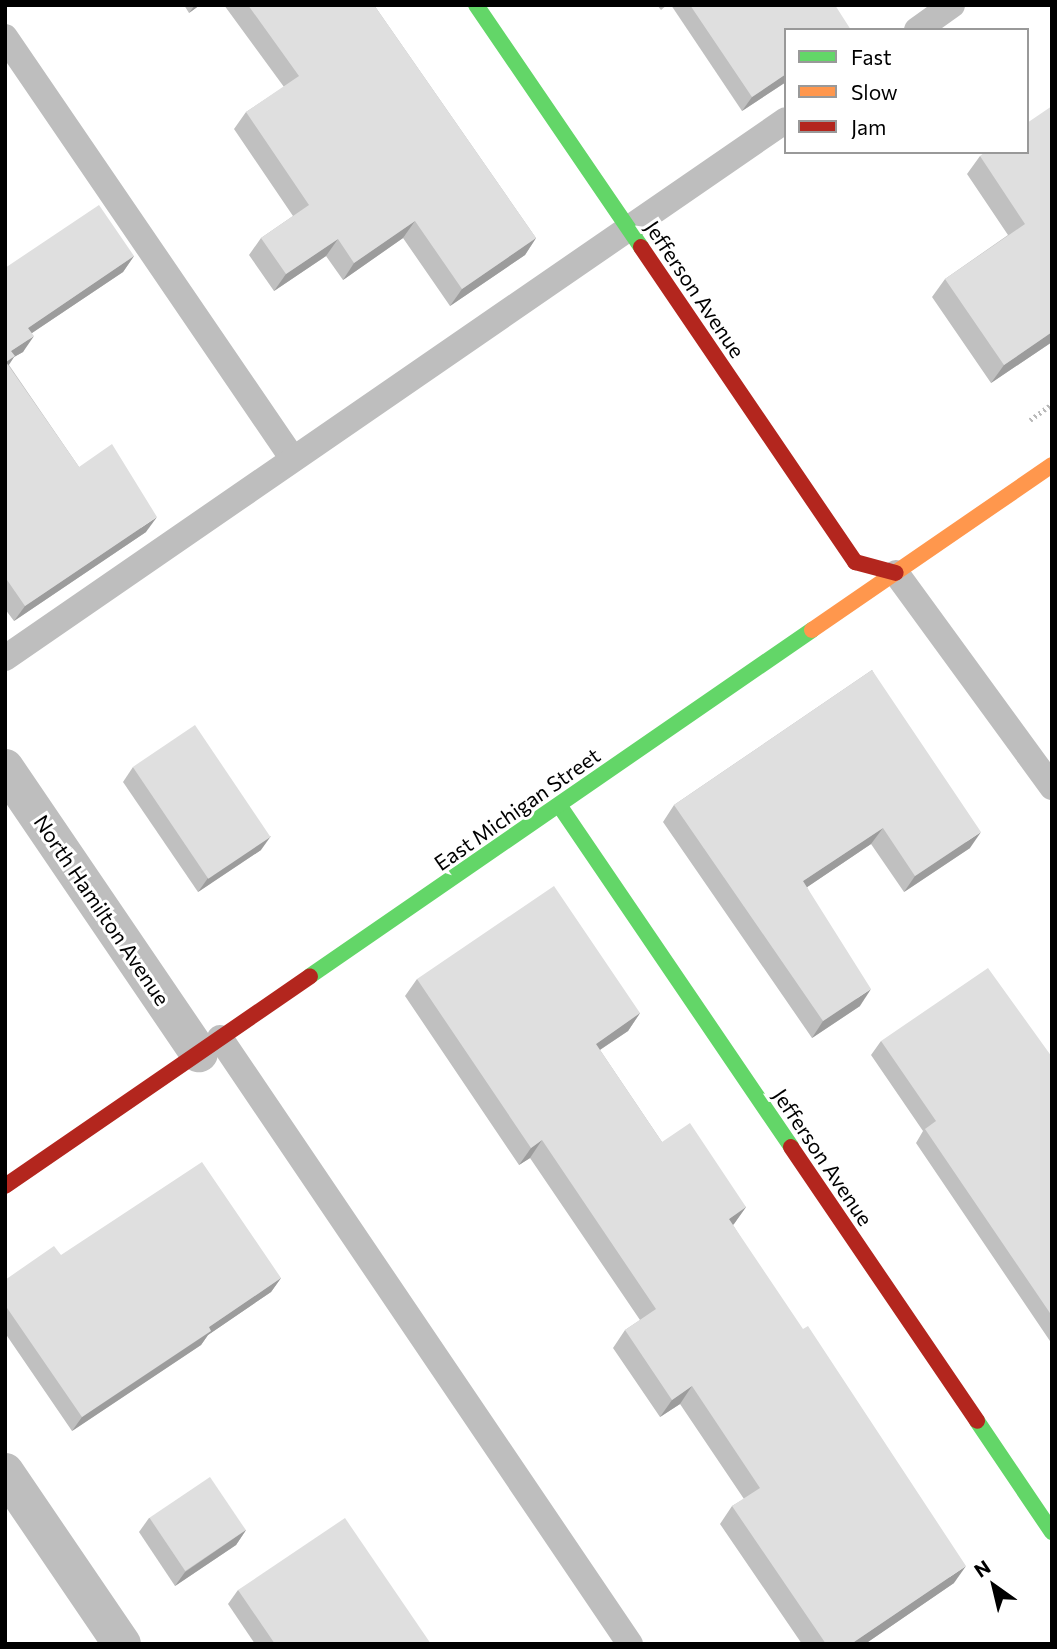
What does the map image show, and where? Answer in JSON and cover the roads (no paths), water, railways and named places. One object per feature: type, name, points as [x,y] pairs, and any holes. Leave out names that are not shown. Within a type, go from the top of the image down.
[{"type":"street","name":"Jefferson Avenue","points":[[476,5],[855,562],[896,573]]},
{"type":"street","name":"East Michigan Street","points":[[5,1186],[1052,465]]},
{"type":"street","name":"North Hamilton Avenue","points":[[5,768],[209,1045]]},
{"type":"street","name":"Jefferson Avenue","points":[[559,805],[1052,1532]]},
{"type":"street","points":[[5,1472],[122,1644]]},
{"type":"lane","points":[[920,28],[952,5]]},
{"type":"lane","points":[[5,37],[293,459]]},
{"type":"lane","points":[[5,658],[784,121]]},
{"type":"lane","points":[[896,573],[1052,787]]},
{"type":"lane","points":[[209,1045],[630,1644]]}]
